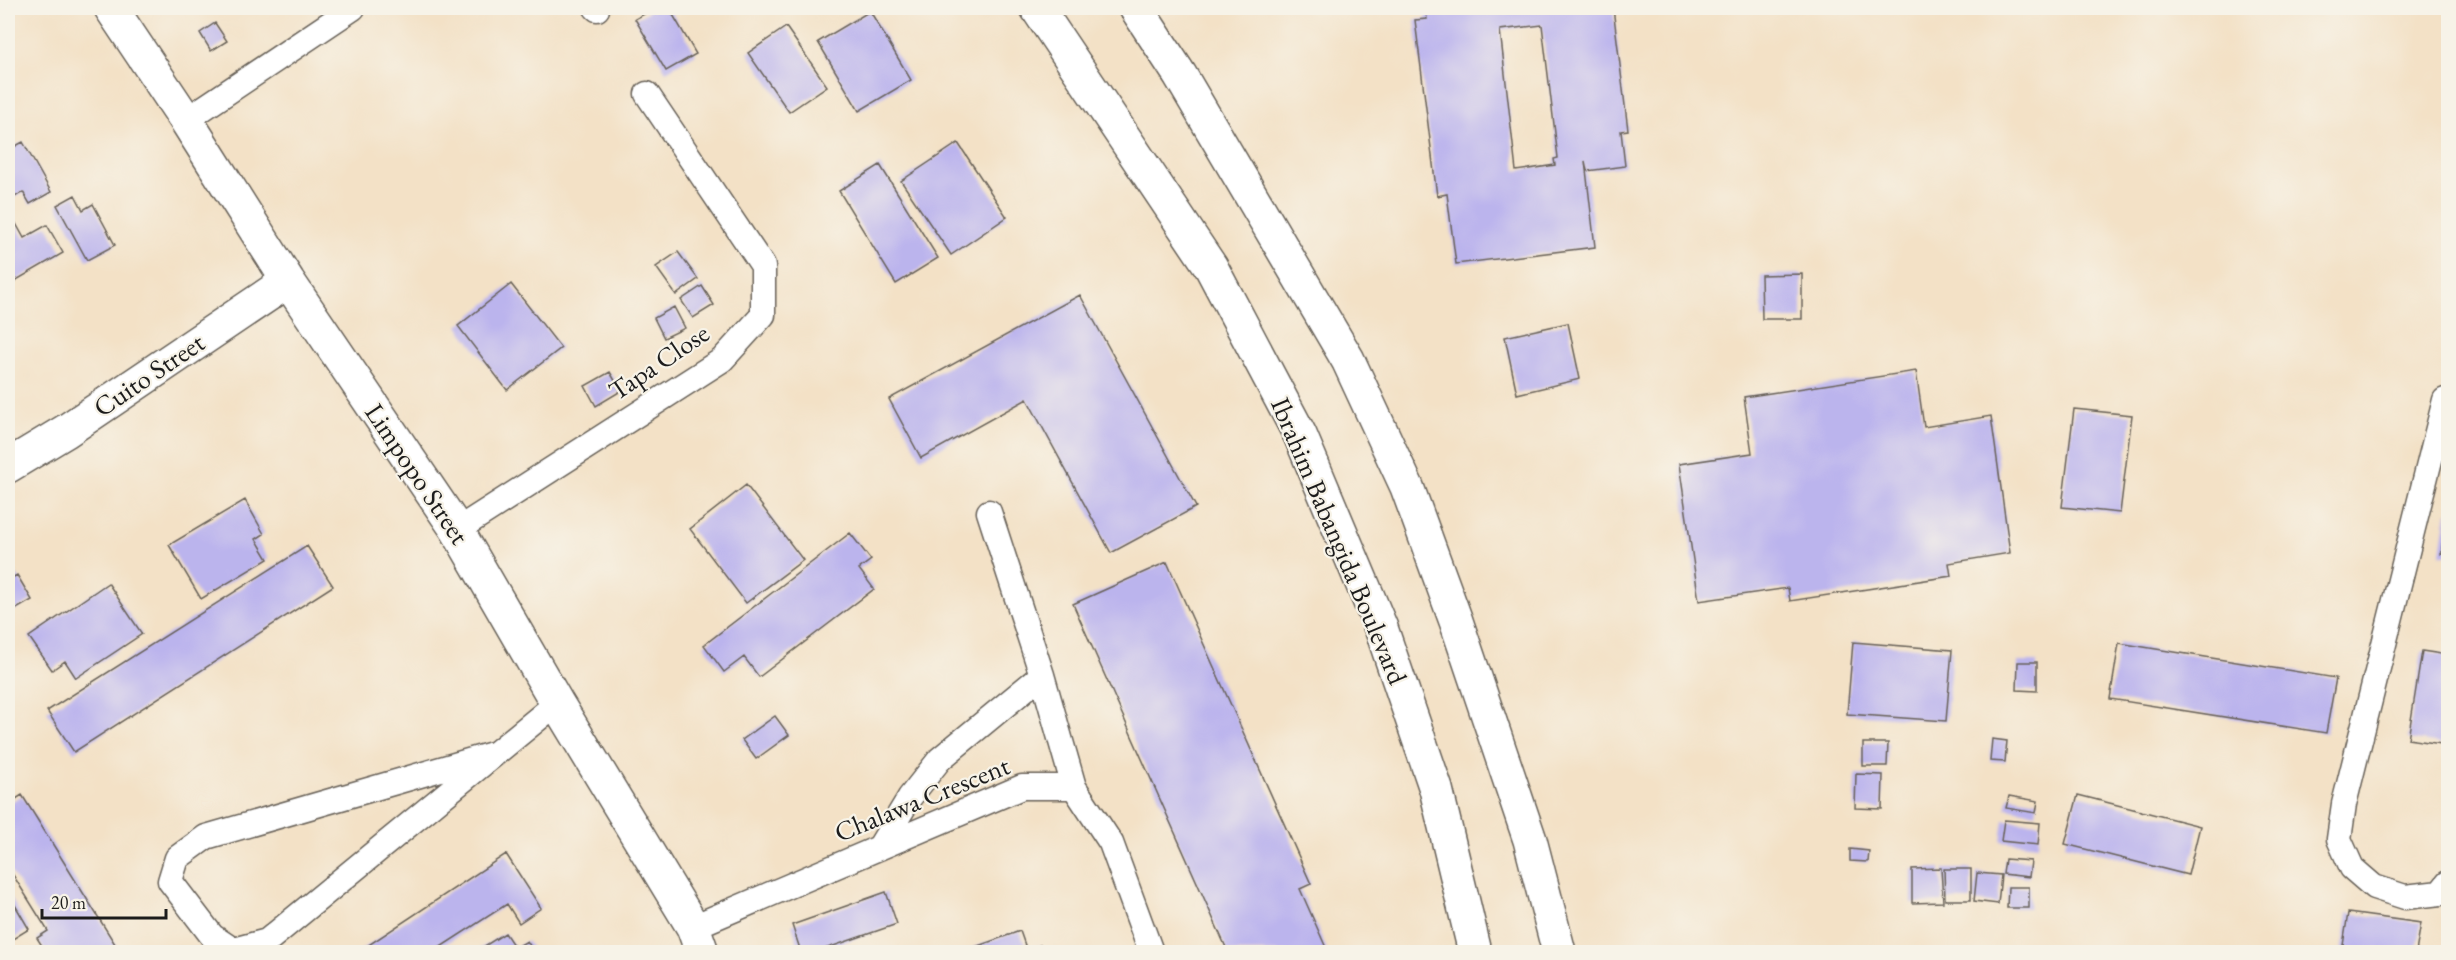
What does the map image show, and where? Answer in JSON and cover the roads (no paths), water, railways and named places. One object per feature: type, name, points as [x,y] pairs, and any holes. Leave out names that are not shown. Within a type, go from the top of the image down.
[{"type":"street","name":"Limpopo Street","points":[[111,8],[186,120],[288,281],[457,530],[697,940]]},
{"type":"street","name":"Ibrahim Babangida Boulevard","points":[[1037,8],[1211,267],[1300,435],[1380,628],[1436,789],[1475,952]]},
{"type":"street","points":[[1136,8],[1180,75],[1348,360],[1407,487],[1456,621],[1530,840],[1560,952]]},
{"type":"street","name":"Cuito Street","points":[[8,466],[66,431],[288,281]]},
{"type":"lane","points":[[186,120],[353,8]]},
{"type":"lane","name":"Tapa Close","points":[[457,530],[722,360],[763,315],[763,266],[646,94]]},
{"type":"lane","points":[[2445,400],[2344,804],[2339,839],[2352,868],[2374,887],[2405,897],[2440,893],[2448,883]]},
{"type":"lane","points":[[989,512],[1042,675],[1074,787],[1111,843],[1151,952]]},
{"type":"lane","points":[[879,848],[910,797],[940,759],[1042,675]]},
{"type":"lane","points":[[496,753],[206,837],[177,858],[170,881],[212,936],[233,950],[267,941],[557,703]]},
{"type":"lane","name":"Chalawa Crescent","points":[[697,940],[879,848],[1022,787],[1074,787]]}]
